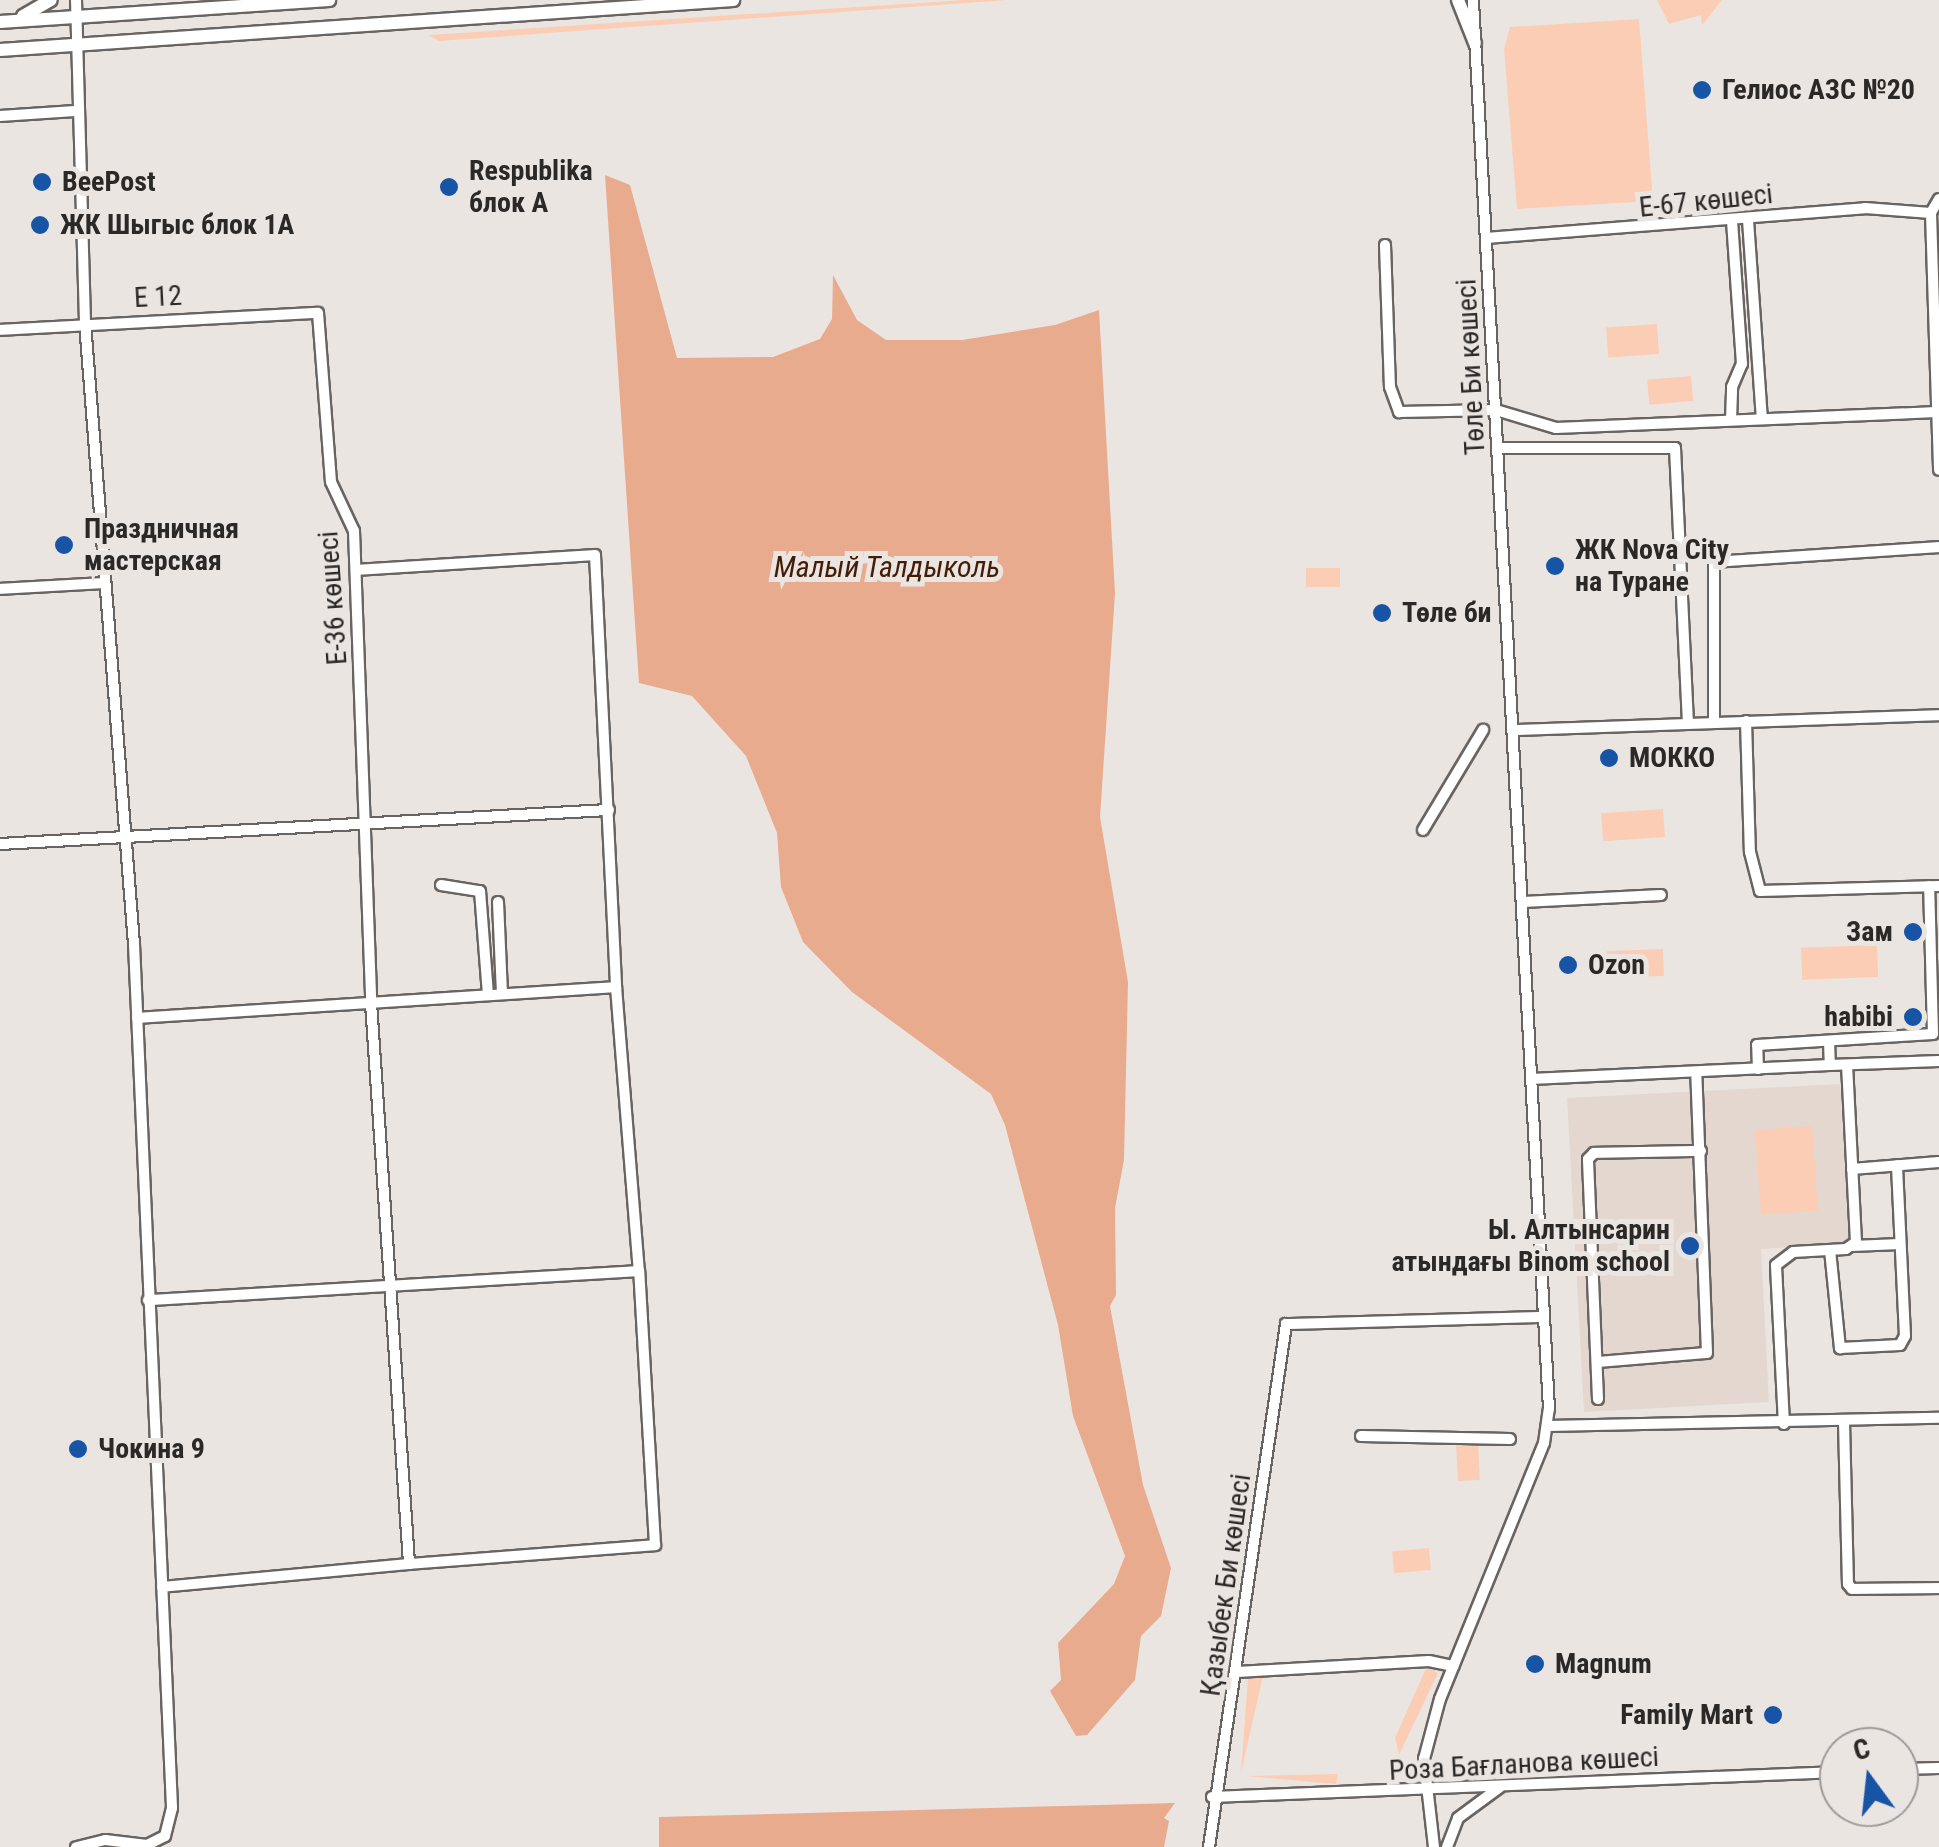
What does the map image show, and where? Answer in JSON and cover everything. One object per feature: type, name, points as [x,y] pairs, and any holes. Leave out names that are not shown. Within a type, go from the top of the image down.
[{"type":"main road","points":[[6,22],[50,0]]},
{"type":"main road","points":[[6,22],[328,0]]},
{"type":"main road","points":[[0,50],[733,0]]},
{"type":"main road","points":[[1458,0],[1475,43]]},
{"type":"street","points":[[76,0],[75,111],[85,324],[138,1018],[172,1808],[165,1836],[147,1844],[105,1840],[76,1847]]},
{"type":"street","name":"Төле Би көшесі","points":[[1473,0],[1515,730],[1548,1426]]},
{"type":"street","points":[[0,116],[75,111]]},
{"type":"street","points":[[1939,199],[1931,213],[1939,470]]},
{"type":"street","name":"Е-67 көшесі","points":[[1486,238],[1865,208],[1931,213]]},
{"type":"street","points":[[1731,420],[1732,387],[1742,364],[1732,220]]},
{"type":"street","points":[[1748,220],[1762,418]]},
{"type":"street","points":[[1385,245],[1395,408],[1496,410],[1556,428],[1937,412]]},
{"type":"street","name":"E 12","points":[[0,330],[318,313]]},
{"type":"street","name":"Е-36 көшесі","points":[[318,313],[331,482],[351,516],[356,570],[368,826],[371,1003],[409,1564]]},
{"type":"street","points":[[1498,448],[1674,448],[1688,723]]},
{"type":"street","points":[[1714,722],[1714,562],[1939,546]]},
{"type":"street","points":[[162,1587],[655,1545],[639,1270],[616,987],[596,555],[356,570]]},
{"type":"street","points":[[0,589],[104,582]]},
{"type":"street","points":[[1515,730],[1939,715]]},
{"type":"street","points":[[1746,721],[1750,852],[1760,891],[1934,886],[1933,1034],[1757,1045],[1758,1069]]},
{"type":"street","points":[[1422,830],[1483,730]]},
{"type":"street","points":[[0,844],[609,810]]},
{"type":"street","points":[[442,885],[474,887],[484,902],[488,995]]},
{"type":"street","points":[[1523,902],[1661,895]]},
{"type":"street","points":[[498,902],[502,994]]},
{"type":"street","points":[[138,1018],[616,987]]},
{"type":"street","points":[[1829,1040],[1830,1066]]},
{"type":"street","points":[[1531,1079],[1939,1060]]},
{"type":"street","points":[[1847,1065],[1852,1246]]},
{"type":"street","points":[[1598,1362],[1707,1353],[1696,1072]]},
{"type":"street","points":[[1598,1399],[1588,1159],[1594,1153],[1700,1151]]},
{"type":"street","points":[[1852,1169],[1939,1162]]},
{"type":"street","points":[[1830,1250],[1840,1348],[1900,1346],[1905,1336],[1897,1165]]},
{"type":"street","points":[[1784,1424],[1776,1264],[1793,1252],[1900,1244]]},
{"type":"street","points":[[148,1300],[639,1270]]},
{"type":"street","name":"Қазыбек Би көшесі","points":[[1209,1847],[1212,1798],[1238,1672],[1285,1330],[1290,1321],[1542,1317]]},
{"type":"street","points":[[1434,1847],[1424,1760],[1453,1666],[1548,1426],[1939,1418]]},
{"type":"street","points":[[1844,1422],[1848,1584],[1852,1590],[1939,1588]]},
{"type":"street","points":[[1361,1436],[1510,1439]]},
{"type":"street","points":[[1238,1672],[1429,1661],[1453,1666]]},
{"type":"street","name":"Роза Бағланова көшесі","points":[[1212,1798],[1819,1773]]},
{"type":"street","points":[[1447,1847],[1472,1802],[1506,1784]]},
{"type":"shaded area","points":[[1008,0],[439,41],[428,35]]},
{"type":"shaded area","points":[[1657,0],[1722,0],[1702,25],[1701,15],[1669,24]]},
{"type":"shaded area","points":[[1639,19],[1653,201],[1517,209],[1504,49],[1510,27]]},
{"type":"shaded area","points":[[1657,324],[1659,354],[1608,357],[1606,328]]},
{"type":"shaded area","points":[[1691,376],[1693,401],[1649,405],[1647,380]]},
{"type":"shaded area","points":[[1306,568],[1340,568],[1340,587],[1306,587]]},
{"type":"shaded area","points":[[1663,809],[1665,837],[1603,841],[1601,813]]},
{"type":"shaded area","points":[[1877,945],[1878,977],[1802,980],[1801,948]]},
{"type":"shaded area","points":[[1663,949],[1664,976],[1608,978],[1607,951]]},
{"type":"shaded area","name":"Ы. Алтынсарин атындағы Binom school","points":[[1840,1084],[1849,1244],[1761,1249],[1769,1402],[1584,1412],[1567,1098]]},
{"type":"shaded area","points":[[1812,1126],[1818,1211],[1761,1215],[1755,1130]]},
{"type":"shaded area","points":[[1478,1443],[1480,1480],[1458,1481],[1456,1444]]},
{"type":"shaded area","points":[[1429,1548],[1431,1570],[1394,1573],[1392,1551]]},
{"type":"shaded area","points":[[1427,1666],[1438,1673],[1399,1755],[1395,1738]]},
{"type":"shaded area","points":[[1263,1676],[1241,1773],[1248,1677]]},
{"type":"shaded area","points":[[1338,1774],[1336,1784],[1245,1776]]},
{"type":"water","name":"Малый Талдыколь","points":[[605,175],[630,185],[677,358],[773,357],[820,339],[832,319],[833,275],[857,320],[886,340],[962,340],[1055,325],[1099,310],[1115,593],[1100,817],[1128,982],[1124,1160],[1115,1208],[1116,1295],[1110,1306],[1143,1485],[1171,1568],[1161,1616],[1141,1636],[1135,1680],[1087,1735],[1076,1736],[1050,1691],[1061,1680],[1058,1643],[1114,1584],[1125,1556],[1073,1416],[1058,1325],[1005,1125],[991,1094],[852,992],[803,942],[781,887],[777,833],[746,756],[692,696],[639,683]]},
{"type":"water","points":[[1175,1803],[1164,1818],[1169,1821],[1164,1847],[659,1847],[659,1817]]},
{"type":"place","name":"Гелиос АЗС №20","points":[[1702,90]]},
{"type":"place","name":"BeePost","points":[[42,182]]},
{"type":"place","name":"Respublika блок А","points":[[449,187]]},
{"type":"place","name":"ЖК Шыгыс блок 1А","points":[[40,225]]},
{"type":"place","name":"Праздничная мастерская","points":[[64,545]]},
{"type":"place","name":"ЖК Nova City на Туране","points":[[1555,566]]},
{"type":"place","name":"Төле би","points":[[1382,613]]},
{"type":"place","name":"МОККО","points":[[1609,758]]},
{"type":"place","name":"Зам","points":[[1913,932]]},
{"type":"place","name":"Ozon","points":[[1568,965]]},
{"type":"place","name":"habibi","points":[[1913,1017]]},
{"type":"place","name":"Ы. Алтынсарин атындағы Binom school","points":[[1690,1246]]},
{"type":"place","name":"Чокина 9","points":[[78,1449]]},
{"type":"place","name":"Magnum","points":[[1535,1664]]},
{"type":"place","name":"Family Mart","points":[[1773,1715]]}]
